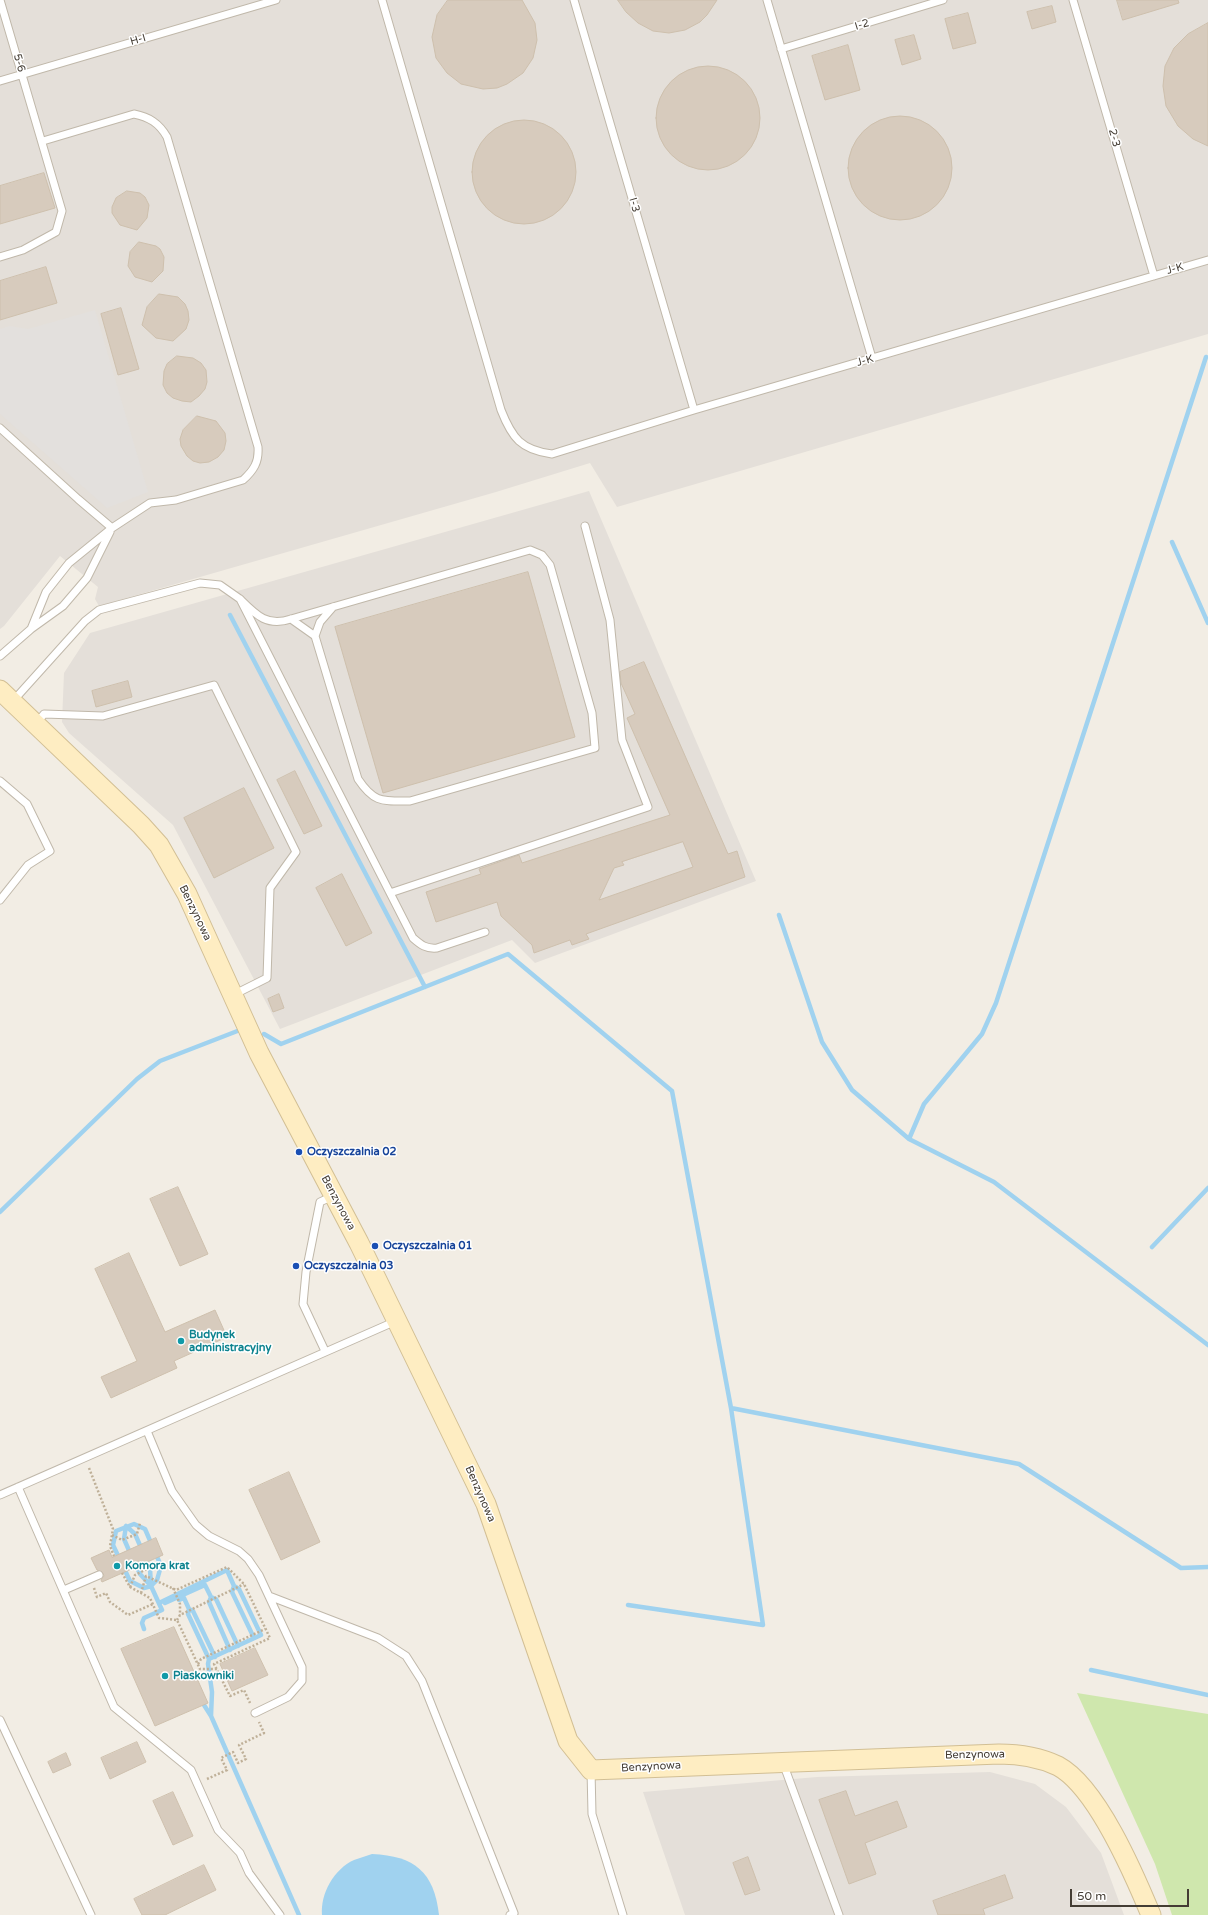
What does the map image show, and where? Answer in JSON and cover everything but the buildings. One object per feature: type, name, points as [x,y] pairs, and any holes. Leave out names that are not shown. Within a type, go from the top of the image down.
[{"type":"street","name":"Benzynowa","points":[[6,695],[141,825],[159,845],[187,894],[259,1053],[398,1320],[486,1504],[568,1741],[591,1770],[782,1761],[999,1754],[1017,1754],[1036,1758],[1059,1766],[1074,1778],[1099,1810],[1116,1838],[1151,1915]]},
{"type":"lane","name":"5-6","points":[[0,0],[37,127],[43,141],[62,211],[56,232],[22,250],[0,257]]},
{"type":"lane","name":"H-I","points":[[0,80],[276,0]]},
{"type":"lane","name":"J-K","points":[[382,0],[501,410],[508,427],[522,445],[538,452],[552,454],[694,410],[1208,260]]},
{"type":"lane","name":"I-3","points":[[574,0],[694,410]]},
{"type":"lane","points":[[767,0],[872,358]]},
{"type":"lane","name":"I-2","points":[[781,49],[943,0]]},
{"type":"lane","name":"2-3","points":[[1073,0],[1154,276]]},
{"type":"lane","points":[[31,629],[46,592],[69,563],[112,528],[150,503],[176,500],[243,480],[251,473],[259,458],[258,447],[167,136],[160,126],[143,116],[134,114],[43,141]]},
{"type":"lane","points":[[0,428],[112,528]]},
{"type":"lane","points":[[390,893],[648,807],[622,740],[610,620],[585,526]]},
{"type":"lane","points":[[0,656],[31,629],[63,606],[87,578],[112,528]]},
{"type":"lane","points":[[6,695],[85,621],[99,610],[200,582],[220,585],[240,600],[252,612],[266,621],[283,622],[333,607],[530,550],[542,555],[550,565],[592,713],[595,748],[410,801],[379,799],[368,794],[358,779],[315,636],[320,622],[333,607]]},
{"type":"lane","points":[[240,600],[413,938],[422,946],[430,949],[485,932]]},
{"type":"lane","points":[[291,620],[315,636]]},
{"type":"lane","points":[[36,724],[44,714],[102,716],[214,686],[296,852],[270,888],[267,978],[232,996]]},
{"type":"lane","points":[[0,781],[27,804],[50,851],[28,866],[0,900]]},
{"type":"lane","points":[[325,1351],[303,1304],[306,1272],[320,1202],[334,1195]]},
{"type":"lane","points":[[0,1495],[398,1320]]},
{"type":"lane","points":[[147,1431],[172,1491],[196,1525],[209,1536],[239,1551],[248,1559],[259,1575],[302,1667],[302,1681],[288,1697],[255,1713]]},
{"type":"lane","points":[[18,1487],[114,1707],[191,1770],[218,1830],[240,1853],[249,1873],[280,1915]]},
{"type":"lane","points":[[64,1590],[99,1575]]},
{"type":"lane","points":[[269,1596],[378,1638],[406,1656],[422,1681],[514,1913],[510,1915]]},
{"type":"lane","points":[[0,1720],[91,1915]]},
{"type":"lane","points":[[782,1761],[839,1915]]},
{"type":"lane","points":[[591,1770],[592,1814],[623,1915]]},
{"type":"path","points":[[85,1458],[113,1529],[110,1546],[114,1556]]},
{"type":"path","points":[[112,1535],[122,1540],[137,1534],[140,1524]]},
{"type":"path","points":[[130,1587],[135,1575],[151,1567],[164,1569]]},
{"type":"path","points":[[141,1593],[146,1576],[162,1582],[176,1590],[227,1567],[244,1584],[270,1638],[214,1664],[230,1696],[244,1690],[264,1733],[239,1744],[246,1760],[238,1763],[233,1752],[221,1758],[226,1770],[208,1779]]},
{"type":"path","points":[[122,1573],[130,1587],[150,1598],[159,1618],[177,1620]]},
{"type":"path","points":[[90,1579],[98,1597],[106,1593],[110,1602],[128,1615],[153,1604]]},
{"type":"path","points":[[177,1620],[181,1614],[244,1584]]},
{"type":"path","points":[[173,1588],[180,1604],[181,1614]]},
{"type":"path","points":[[177,1620],[200,1669],[217,1669]]},
{"type":"path","points":[[198,1664],[204,1658],[215,1652],[265,1629]]},
{"type":"shaded area","points":[[0,0],[1208,0],[1208,334],[617,507],[590,463],[496,492],[99,606],[95,599],[98,587],[60,556],[0,629]]},
{"type":"shaded area","points":[[95,310],[148,492],[107,508],[0,414],[0,329],[10,326],[28,329]]},
{"type":"shaded area","points":[[589,491],[756,881],[535,963],[512,940],[280,1029],[173,825],[69,733],[62,722],[64,673],[90,633]]},
{"type":"shaded area","points":[[990,1772],[1035,1784],[1066,1807],[1101,1853],[1124,1915],[685,1915],[643,1792],[817,1777]]},
{"type":"green space","points":[[1077,1693],[1208,1714],[1208,1915],[1172,1915],[1155,1864]]},
{"type":"water","points":[[372,1854],[400,1858],[420,1869],[427,1877],[432,1888],[439,1915],[322,1915],[323,1899],[326,1891],[340,1869],[354,1860]]},
{"type":"waterway","points":[[909,1139],[924,1104],[982,1034],[996,1003],[1206,357]]},
{"type":"waterway","points":[[1172,542],[1208,623]]},
{"type":"waterway","points":[[230,615],[425,987]]},
{"type":"waterway","points":[[779,915],[822,1042],[852,1090],[909,1139],[994,1182],[1208,1345]]},
{"type":"waterway","points":[[264,1034],[281,1044],[508,954],[672,1091],[731,1408],[1019,1464],[1181,1568],[1208,1567]]},
{"type":"waterway","points":[[0,1212],[137,1079],[160,1061],[240,1030]]},
{"type":"waterway","points":[[1152,1247],[1208,1188]]},
{"type":"waterway","points":[[628,1605],[763,1625],[731,1408]]},
{"type":"waterway","points":[[134,1524],[145,1529],[161,1566],[157,1580],[151,1586],[144,1588],[130,1581],[113,1545],[116,1531],[134,1524]]},
{"type":"waterway","points":[[126,1526],[124,1539],[131,1555]]},
{"type":"waterway","points":[[126,1526],[135,1534],[142,1550]]},
{"type":"waterway","points":[[145,1557],[150,1569],[151,1586]]},
{"type":"waterway","points":[[134,1561],[140,1574],[151,1586],[162,1610],[144,1618],[142,1623],[144,1629]]},
{"type":"waterway","points":[[159,1603],[227,1570],[234,1586],[239,1589],[261,1635],[209,1659],[208,1664],[212,1692],[211,1716]]},
{"type":"waterway","points":[[165,1603],[205,1585],[211,1597],[216,1599],[238,1646]]},
{"type":"waterway","points":[[234,1586],[232,1592],[254,1638]]},
{"type":"waterway","points":[[211,1597],[209,1602],[230,1650]]},
{"type":"waterway","points":[[179,1600],[184,1598],[189,1609],[193,1611],[215,1657]]},
{"type":"waterway","points":[[189,1609],[188,1614],[209,1659]]},
{"type":"waterway","points":[[1091,1670],[1208,1695]]},
{"type":"waterway","points":[[204,1705],[211,1716],[299,1915]]},
{"type":"place","name":"Oczyszczalnia 02","points":[[299,1152]]},
{"type":"place","name":"Oczyszczalnia 01","points":[[375,1246]]},
{"type":"place","name":"Oczyszczalnia 03","points":[[296,1266]]},
{"type":"place","name":"Budynek administracyjny","points":[[181,1341]]},
{"type":"place","name":"Komora krat","points":[[117,1566]]},
{"type":"place","name":"Piaskowniki","points":[[165,1676]]}]
